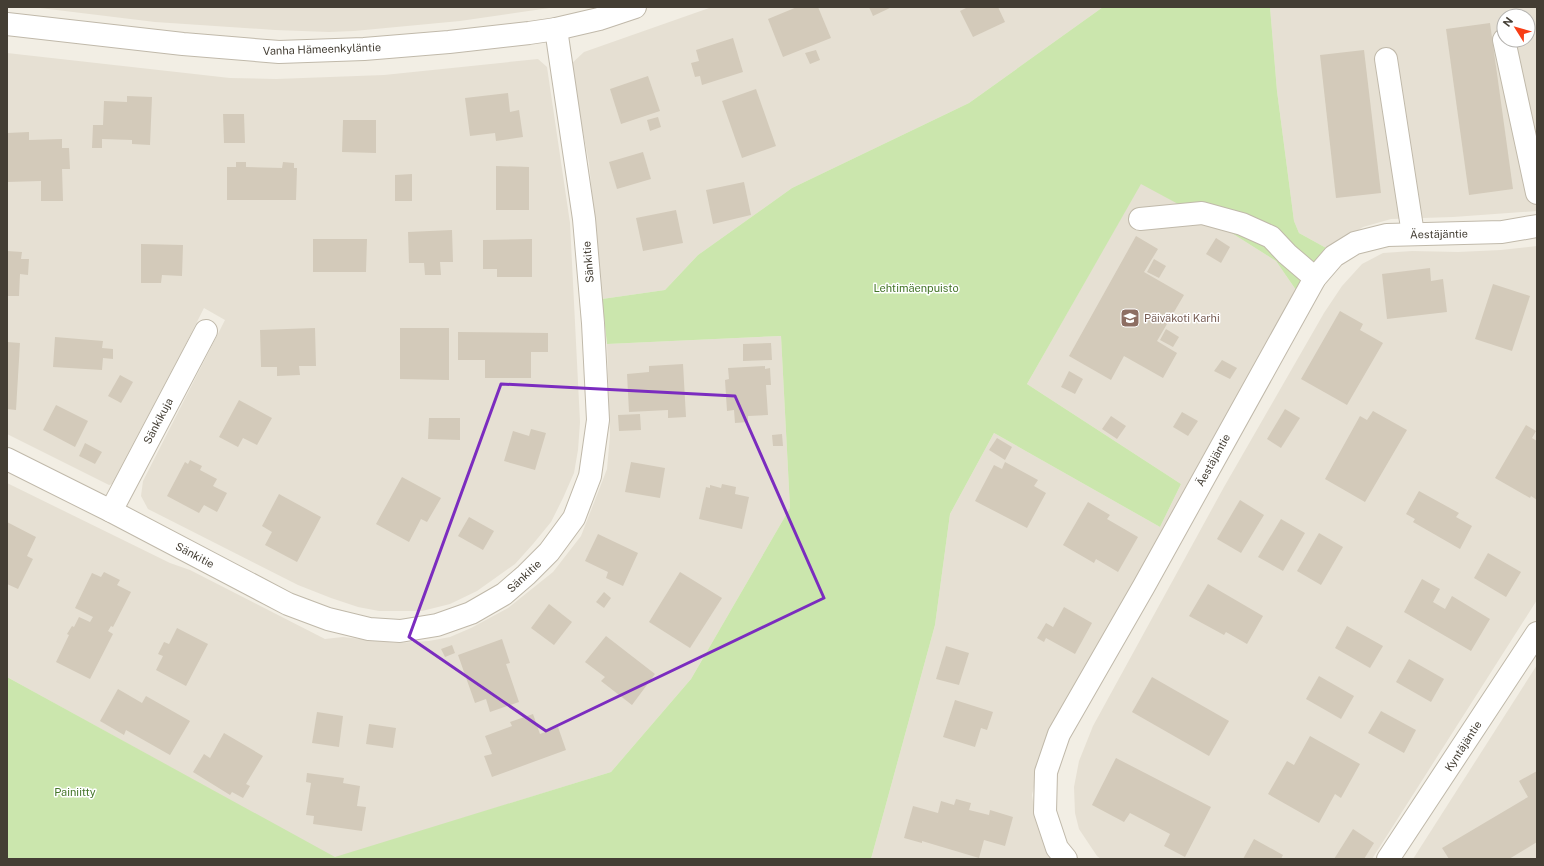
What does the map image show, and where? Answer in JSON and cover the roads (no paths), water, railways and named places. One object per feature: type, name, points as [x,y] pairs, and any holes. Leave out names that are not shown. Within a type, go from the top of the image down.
[{"type":"street","name":"Vanha Hämeenkyläntie","points":[[7,24],[184,44],[279,52],[364,49],[449,42],[556,29],[599,19],[634,7]]},
{"type":"street","name":"Sänkitie","points":[[7,458],[288,604],[328,619],[369,629],[400,631],[437,625],[471,613],[504,594],[550,552],[574,518],[590,476],[598,420],[593,323],[584,218],[556,29]]},
{"type":"street","points":[[1506,48],[1537,193]]},
{"type":"street","points":[[1386,59],[1413,234]]},
{"type":"street","points":[[1140,219],[1202,213],[1242,224],[1271,238],[1315,278]]},
{"type":"street","name":"Äestäjäntie","points":[[1066,859],[1057,848],[1045,812],[1046,772],[1058,734],[1144,586],[1315,278],[1334,256],[1355,243],[1387,234],[1502,232],[1537,226]]},
{"type":"street","name":"Sänkikuja","points":[[111,511],[206,331]]},
{"type":"street","name":"Kyntäjäntie","points":[[1388,859],[1537,633]]},
{"type":"place","name":"Päiväkoti Karhi","points":[[1130,318]]},
{"type":"park label","name":"Lehtimäenpuisto","points":[[916,288]]},
{"type":"park label","name":"Painiitty","points":[[75,792]]}]
